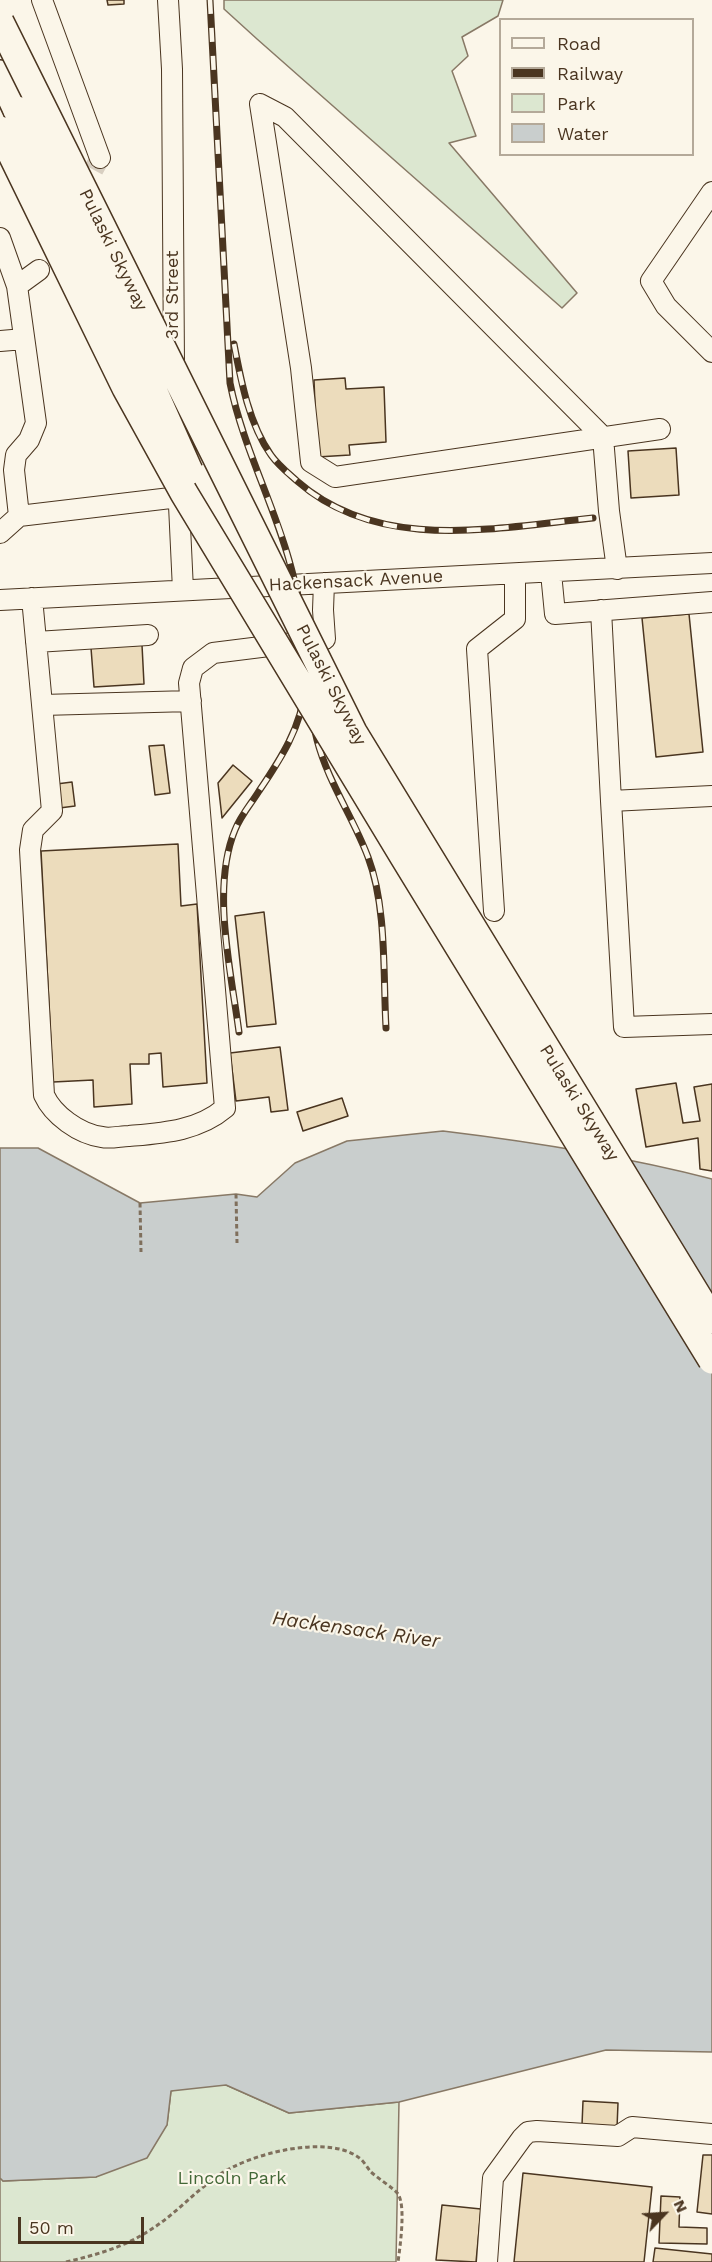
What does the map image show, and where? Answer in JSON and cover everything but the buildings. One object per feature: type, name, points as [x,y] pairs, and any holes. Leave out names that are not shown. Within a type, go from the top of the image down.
[{"type":"highway","name":"Pulaski Skyway","points":[[0,22],[353,732],[712,1320]]},
{"type":"highway","points":[[0,74],[141,363],[239,575],[281,655]]},
{"type":"highway","name":"Pulaski Skyway","points":[[0,130],[126,388],[156,444],[281,655],[712,1360]]},
{"type":"highway","points":[[141,363],[234,527],[293,612]]},
{"type":"street","points":[[42,0],[100,158]]},
{"type":"street","name":"3rd Street","points":[[168,0],[172,69],[173,361],[183,590]]},
{"type":"street","points":[[617,569],[609,511],[603,437],[285,117],[260,104],[301,368],[311,462],[335,477],[603,437],[660,429]]},
{"type":"street","points":[[712,192],[651,281],[666,306],[712,352]]},
{"type":"street","points":[[0,238],[17,286],[36,423],[29,440],[8,455],[14,470],[19,516]]},
{"type":"street","points":[[17,286],[39,270]]},
{"type":"street","points":[[0,341],[24,339]]},
{"type":"street","points":[[0,533],[19,516],[179,497]]},
{"type":"street","name":"Hackensack Avenue","points":[[0,600],[712,563]]},
{"type":"street","points":[[551,573],[555,614],[712,602]]},
{"type":"street","points":[[494,911],[477,649],[515,619],[515,574]]},
{"type":"street","points":[[32,598],[52,810],[33,830],[30,850],[44,1095],[49,1107],[63,1119],[101,1137],[169,1133],[212,1119],[225,1108],[189,683],[193,668],[213,653],[325,639],[324,583]]},
{"type":"street","points":[[601,610],[624,1028],[712,1024]]},
{"type":"street","points":[[36,642],[148,635]]},
{"type":"street","points":[[42,705],[191,701]]},
{"type":"street","points":[[611,801],[712,796]]},
{"type":"street","points":[[487,2262],[493,2178],[528,2132],[618,2136],[632,2127],[712,2134]]},
{"type":"path","points":[[236,1194],[237,1243]]},
{"type":"path","points":[[140,1203],[141,1252]]},
{"type":"path","points":[[66,2262],[124,2246],[172,2215],[218,2175],[234,2165],[261,2154],[308,2147],[337,2149],[358,2157],[384,2184],[398,2193],[402,2204],[398,2262]]},
{"type":"green space","points":[[224,0],[503,0],[498,16],[462,37],[468,56],[452,71],[476,136],[449,143],[577,293],[562,308],[224,9]]},
{"type":"green space","name":"Lincoln Park","points":[[206,2080],[226,2085],[289,2113],[399,2102],[396,2262],[0,2262],[0,2177],[3,2181],[96,2177],[167,2125],[171,2091]]},
{"type":"water","name":"Hackensack River","points":[[443,1131],[578,1150],[712,1179],[712,2052],[606,2050],[399,2102],[289,2113],[226,2085],[171,2091],[167,2125],[147,2158],[96,2177],[3,2181],[0,2178],[0,1148],[38,1148],[140,1203],[236,1194],[257,1197],[295,1163],[347,1141]]},
{"type":"tunnel","points":[[79,196],[100,158]]},
{"type":"railway","points":[[210,0],[230,383],[249,450],[282,538],[296,587],[317,740],[328,770],[362,842],[374,877],[381,919],[386,1028]]},
{"type":"railway","points":[[234,344],[251,416],[263,443],[283,469],[329,504],[364,519],[401,527],[439,530],[517,527],[593,518]]},
{"type":"railway","points":[[239,1032],[225,930],[224,877],[228,853],[240,819],[289,742],[300,716],[305,688]]}]
